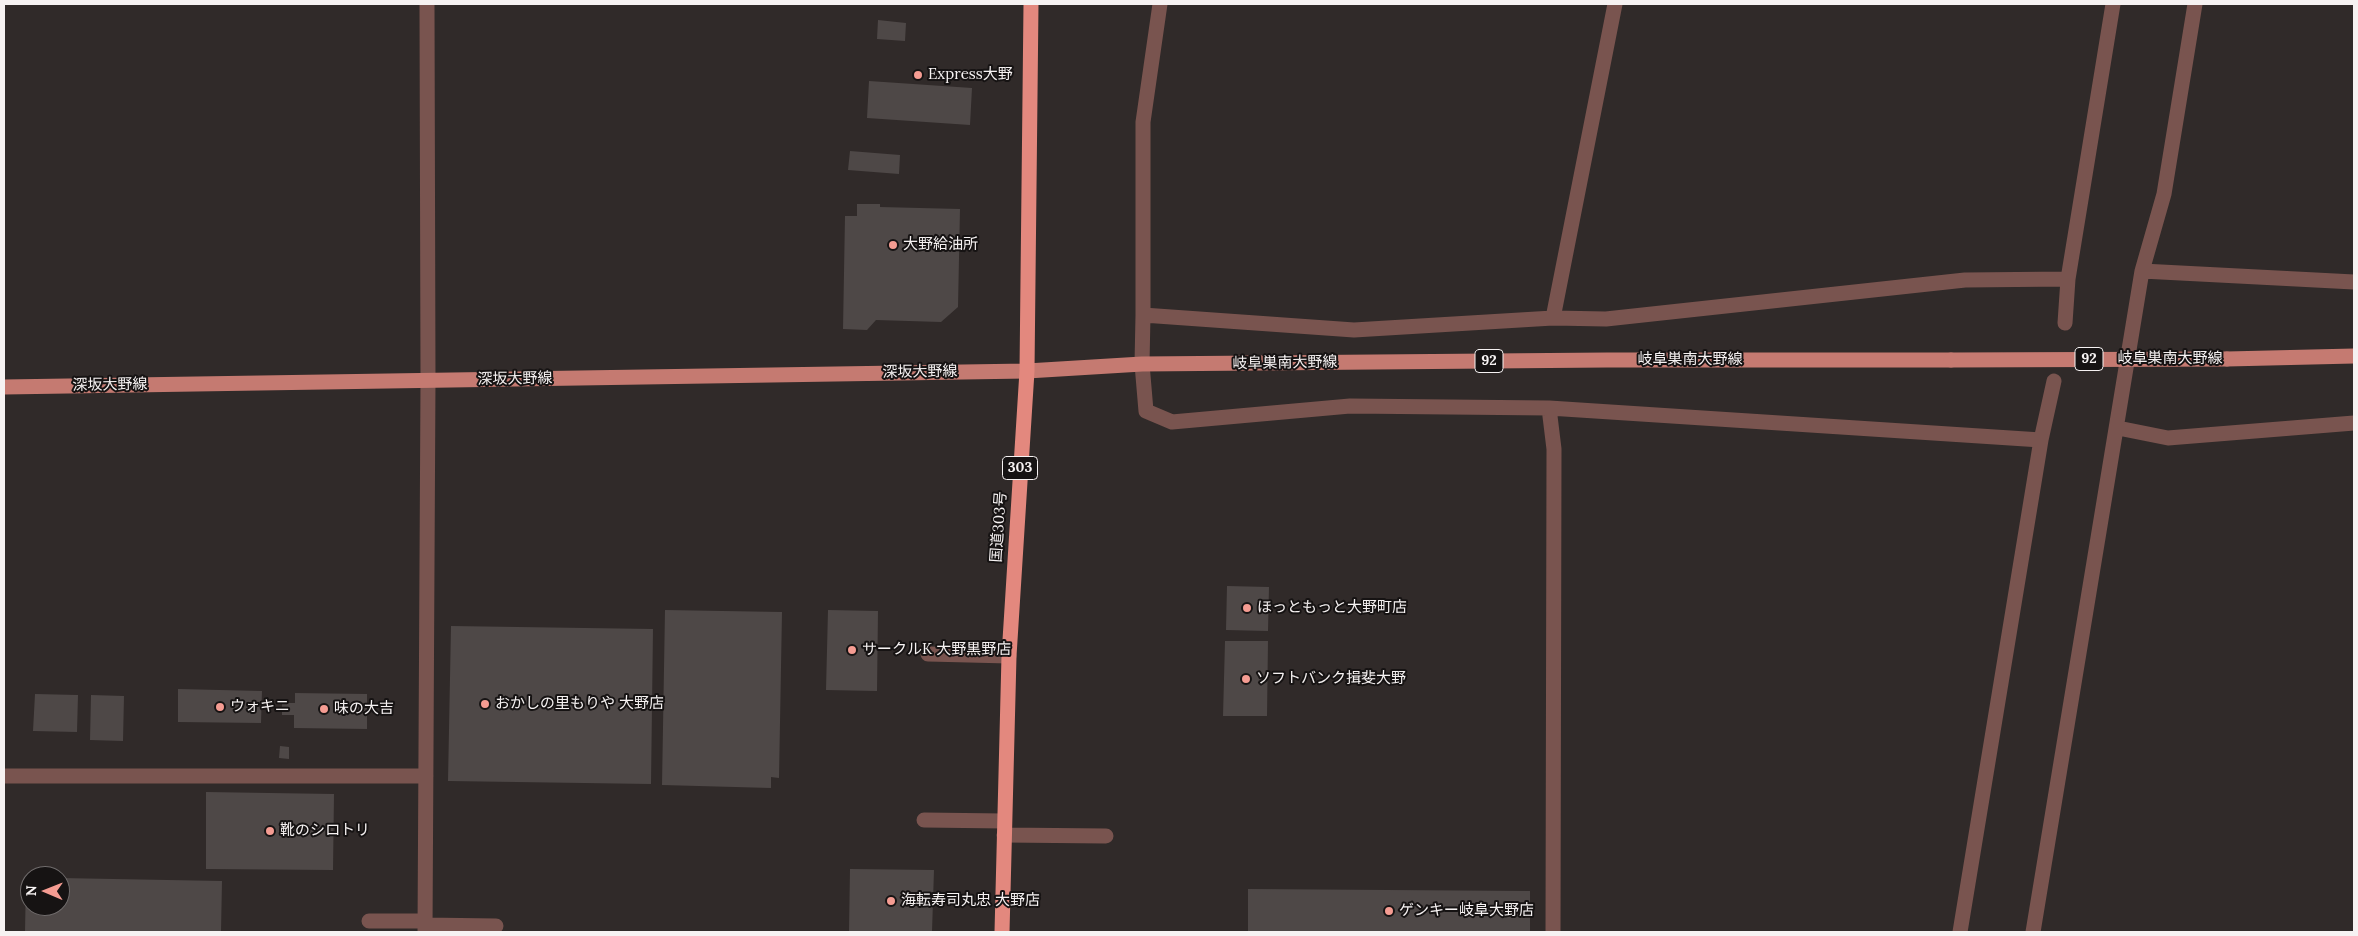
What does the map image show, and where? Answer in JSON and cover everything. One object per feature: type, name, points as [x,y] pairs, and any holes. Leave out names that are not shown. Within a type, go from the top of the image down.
[{"type":"highway","name":"国道303号","points":[[1002,932],[1008,656],[1027,371],[1030,4]]},
{"type":"main road","name":"岐阜巣南大野線","points":[[1027,371],[1142,364],[1607,360],[2227,359],[2354,356]]},
{"type":"main road","name":"深坂大野線","points":[[4,387],[1027,371]]},
{"type":"street","points":[[425,926],[428,380],[427,4]]},
{"type":"street","points":[[1160,4],[1143,122],[1142,364],[1146,411],[1172,422],[1350,406],[1549,408],[2041,440]]},
{"type":"street","points":[[1553,318],[1615,4]]},
{"type":"street","points":[[2065,323],[2068,279],[2113,4]]},
{"type":"street","points":[[2033,932],[2118,428],[2142,271],[2164,194],[2195,4]]},
{"type":"street","points":[[2142,271],[2354,282]]},
{"type":"street","points":[[1143,315],[1354,330],[1553,318],[1606,319],[1965,280],[2068,279]]},
{"type":"street","points":[[1960,932],[2041,440],[2054,382]]},
{"type":"street","points":[[1549,408],[1554,449],[1553,932]]},
{"type":"street","points":[[2118,428],[2168,438],[2354,423]]},
{"type":"street","points":[[928,654],[1008,656]]},
{"type":"street","points":[[4,776],[426,776]]},
{"type":"street","points":[[924,820],[1106,836]]},
{"type":"street","points":[[369,921],[425,926],[496,926]]},
{"type":"building","points":[[878,20],[906,23],[905,41],[877,39]]},
{"type":"building","points":[[869,81],[972,88],[970,125],[867,118]]},
{"type":"building","points":[[850,151],[900,155],[899,174],[848,170]]},
{"type":"building","points":[[857,204],[880,204],[880,207],[960,209],[958,307],[941,322],[876,320],[867,330],[843,329],[845,216],[857,216]]},
{"type":"building","name":"ほっともっと大野町店","points":[[1227,586],[1269,587],[1268,631],[1226,630]]},
{"type":"building","points":[[665,610],[782,612],[779,778],[771,777],[771,788],[662,785]]},
{"type":"building","name":"サークルK 大野黒野店","points":[[828,610],[878,611],[877,691],[826,690]]},
{"type":"building","points":[[451,626],[653,629],[651,784],[448,781]]},
{"type":"building","name":"ソフトバンク揖斐大野","points":[[1225,641],[1268,641],[1267,716],[1223,716]]},
{"type":"building","name":"ウォキニ","points":[[178,689],[262,691],[261,723],[178,722]]},
{"type":"building","name":"味の大吉","points":[[295,693],[367,694],[367,729],[294,728],[294,715],[282,715],[282,703],[295,703]]},
{"type":"building","points":[[35,694],[78,695],[77,732],[33,731]]},
{"type":"building","points":[[91,695],[124,696],[123,741],[90,740]]},
{"type":"building","points":[[280,746],[289,747],[289,759],[279,758]]},
{"type":"building","name":"靴のシロトリ","points":[[206,792],[334,794],[333,870],[206,869]]},
{"type":"building","name":"海転寿司丸忠 大野店","points":[[850,869],[934,870],[932,932],[849,932]]},
{"type":"building","points":[[70,878],[222,881],[221,932],[25,932],[25,916],[70,916]]},
{"type":"building","name":"ゲンキー岐阜大野店","points":[[1248,889],[1530,891],[1530,932],[1248,932]]},
{"type":"place","name":"Express大野","points":[[918,75]]},
{"type":"place","name":"大野給油所","points":[[893,245]]},
{"type":"place","name":"ほっともっと大野町店","points":[[1247,608]]},
{"type":"place","name":"サークルK 大野黒野店","points":[[852,650]]},
{"type":"place","name":"ソフトバンク揖斐大野","points":[[1246,679]]},
{"type":"place","name":"おかしの里もりや 大野店","points":[[485,704]]},
{"type":"place","name":"ウォキニ","points":[[220,707]]},
{"type":"place","name":"味の大吉","points":[[324,709]]},
{"type":"place","name":"靴のシロトリ","points":[[270,831]]},
{"type":"place","name":"海転寿司丸忠 大野店","points":[[891,901]]},
{"type":"place","name":"ゲンキー岐阜大野店","points":[[1389,911]]}]
